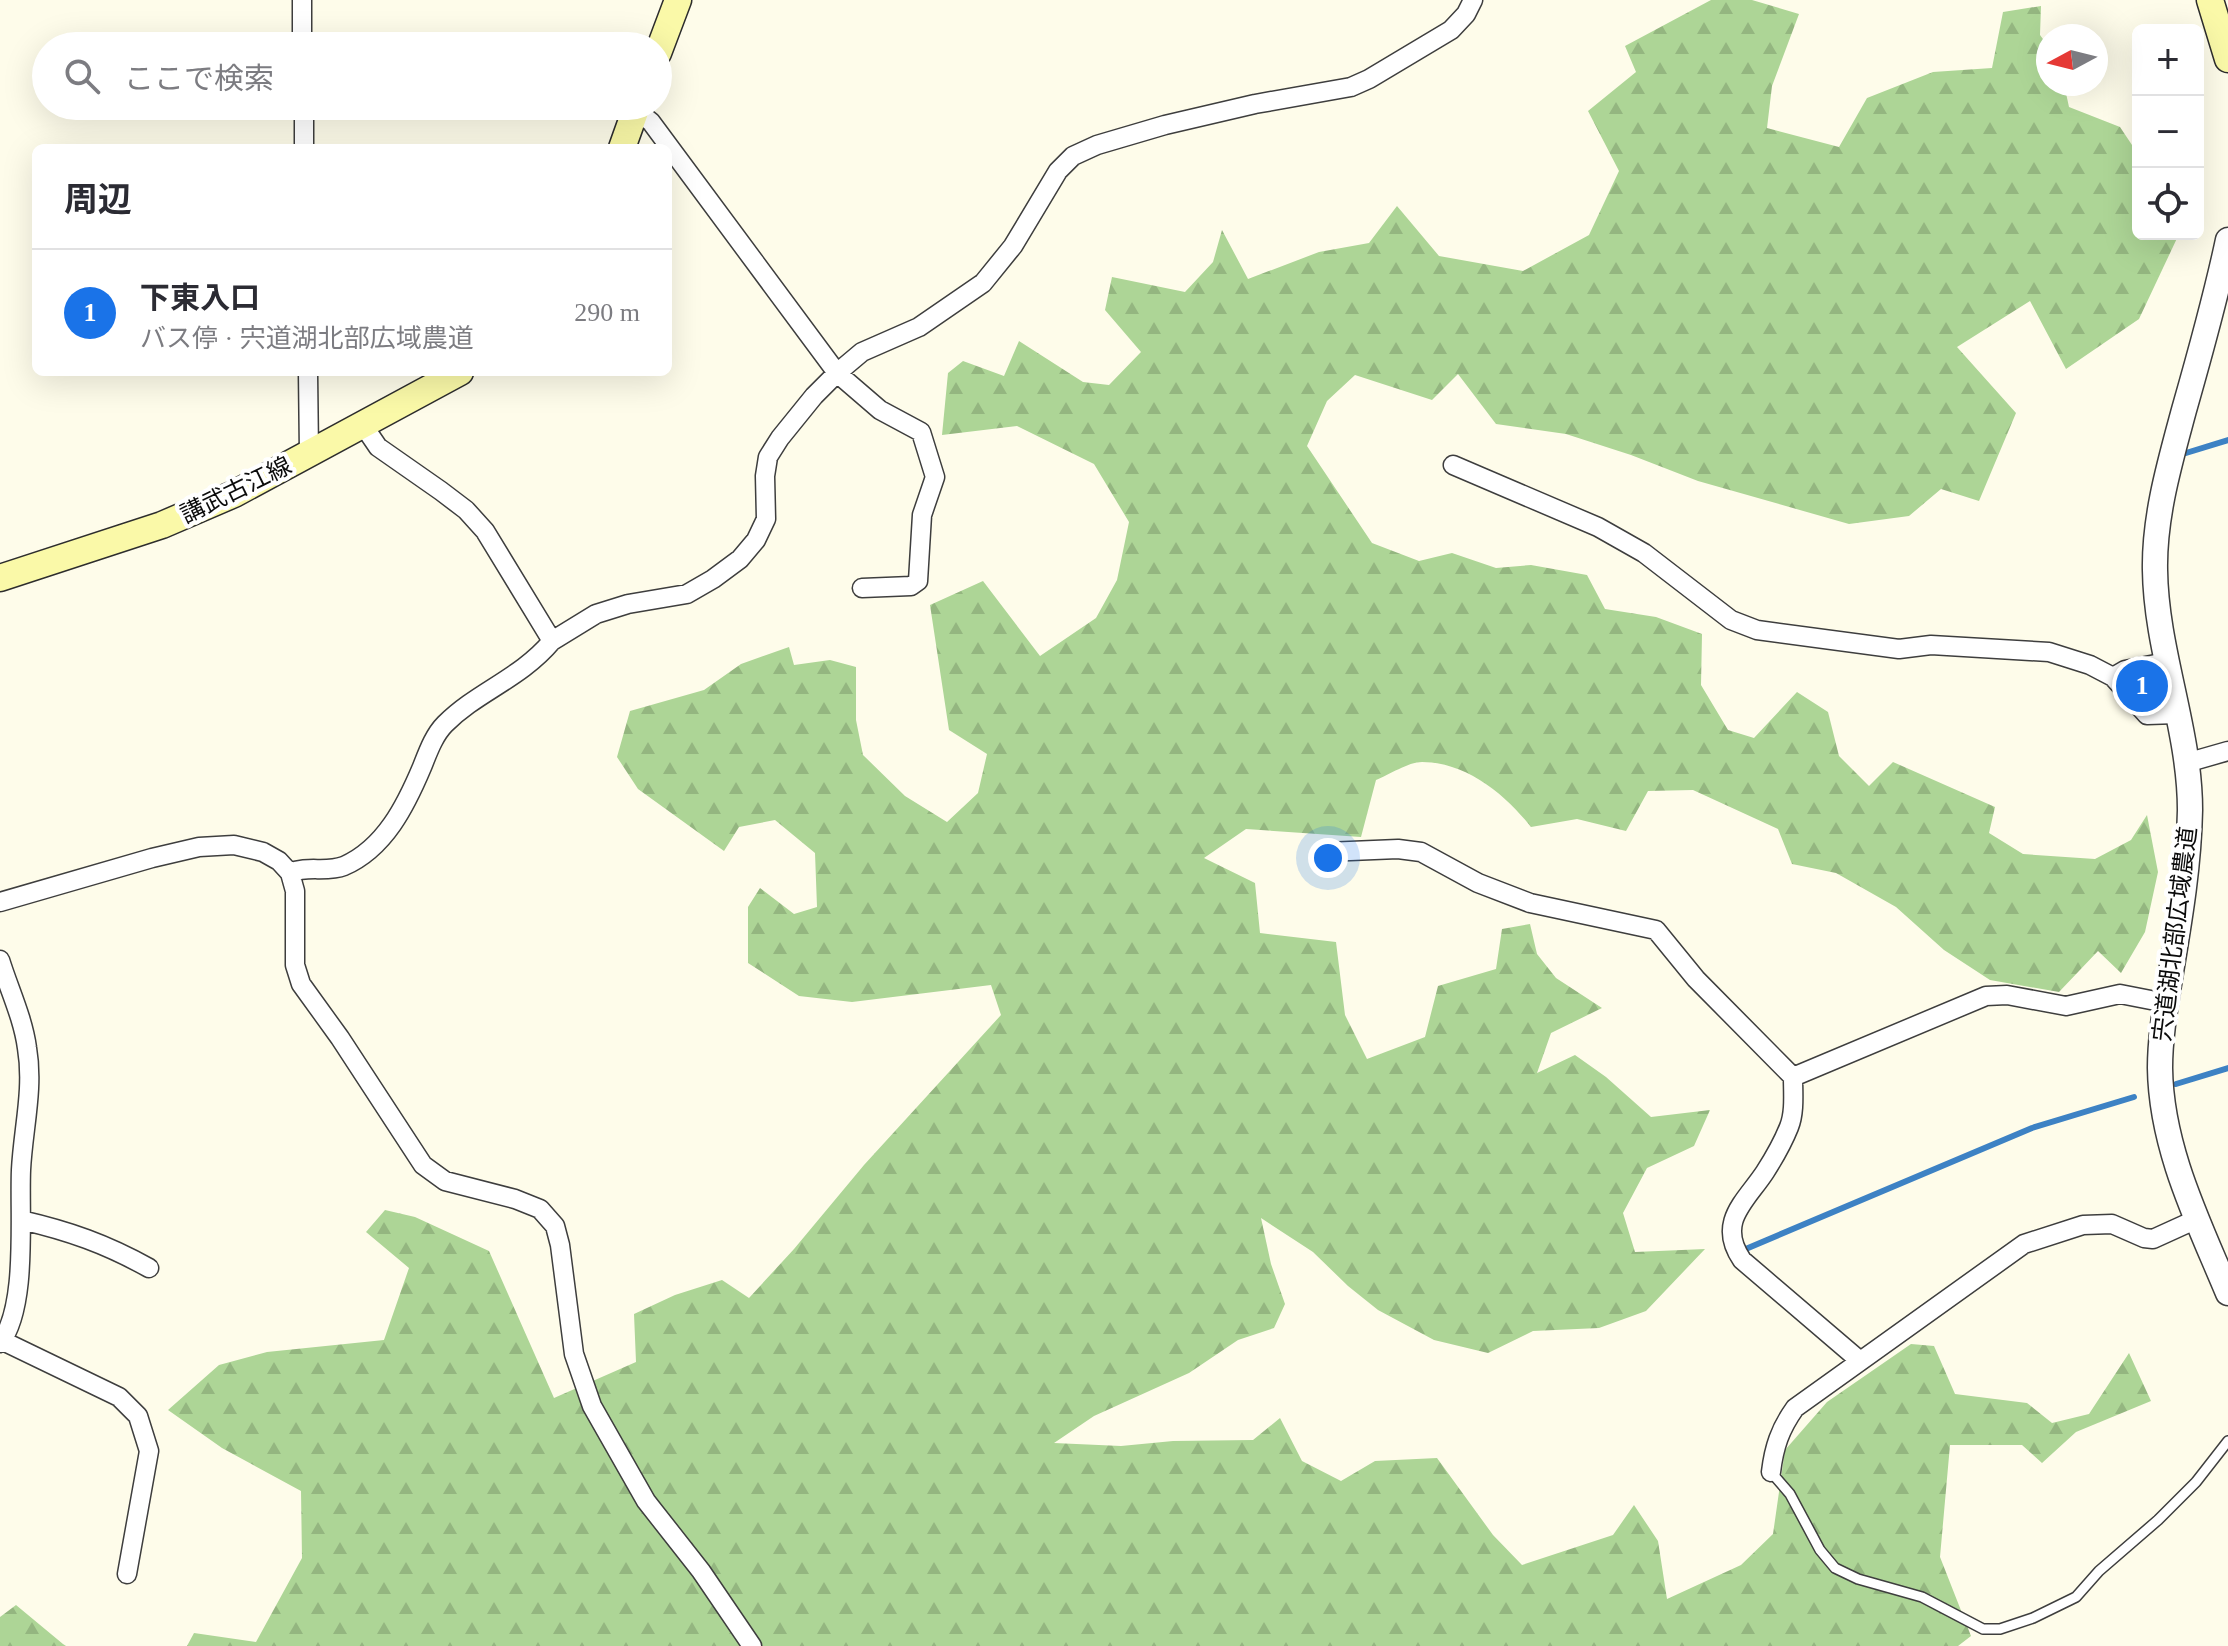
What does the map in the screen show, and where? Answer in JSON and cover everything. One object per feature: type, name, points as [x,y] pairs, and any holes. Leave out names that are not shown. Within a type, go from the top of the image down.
[{"type":"main road","points":[[666,32],[678,0]]},
{"type":"main road","points":[[2210,0],[2228,59]]},
{"type":"main road","points":[[624,144],[632,120]]},
{"type":"main road","name":"講武古江線","points":[[0,578],[162,525],[234,494],[453,376]]},
{"type":"street","points":[[302,0],[302,32]]},
{"type":"street","points":[[290,873],[299,869],[330,870],[344,866],[383,837],[407,801],[443,726],[534,662],[552,641],[596,614],[628,604],[687,594],[740,559],[756,540],[766,519],[768,457],[780,438],[837,373],[862,352],[919,327],[983,283],[1013,246],[1058,171],[1073,156],[1097,145],[1165,125],[1255,104],[1351,87],[1451,30],[1466,14],[1473,0]]},
{"type":"street","points":[[304,120],[304,144]]},
{"type":"street","points":[[649,120],[667,144]]},
{"type":"street","points":[[672,150],[837,373],[880,410],[921,432],[935,477],[922,515],[918,581],[911,586],[862,588]]},
{"type":"street","name":"宍道湖北部広域農道","points":[[2228,240],[2162,498],[2155,569],[2166,662],[2186,763],[2190,806],[2189,848],[2166,1003],[2160,1070],[2164,1114],[2175,1159],[2228,1293]]},
{"type":"street","points":[[308,376],[309,454]]},
{"type":"street","points":[[363,425],[378,447],[466,510],[485,531],[552,641]]},
{"type":"street","points":[[1453,465],[1598,527],[1644,553],[1731,620],[1757,630],[1899,649],[1931,645],[2049,652],[2090,665],[2113,677],[2147,715],[2177,714]]},
{"type":"street","points":[[2113,677],[2125,670],[2166,662]]},
{"type":"street","points":[[2186,763],[2228,751]]},
{"type":"street","points":[[0,902],[199,847],[234,845],[263,852],[279,861],[290,873],[295,891],[295,965],[301,984],[423,1165],[445,1181],[515,1199],[540,1209],[555,1226],[574,1354],[592,1406],[646,1501],[701,1571],[752,1646]]},
{"type":"street","points":[[1326,852],[1398,849],[1421,852],[1478,883],[1530,903],[1656,930],[1705,989],[1793,1077],[1790,1124],[1765,1173],[1743,1198],[1731,1235],[1734,1249],[1742,1260],[1859,1360]]},
{"type":"street","points":[[0,960],[27,1045],[30,1073],[21,1169],[14,1318],[1,1342],[119,1397],[138,1416],[149,1451],[127,1574]]},
{"type":"street","points":[[1793,1077],[1986,996],[2007,995],[2066,1006],[2120,994],[2166,1003]]},
{"type":"street","points":[[1771,1472],[1781,1428],[1795,1408],[2024,1244],[2083,1225],[2112,1224],[2153,1239],[2197,1219]]},
{"type":"street","points":[[21,1220],[71,1231],[149,1268]]},
{"type":"lane","points":[[1771,1472],[1790,1494],[1820,1550],[1835,1568],[1858,1579],[1922,1597],[1983,1629],[2000,1629],[2033,1618],[2076,1597],[2099,1571],[2196,1482],[2228,1441]]},
{"type":"green space","points":[[1711,0],[1752,0],[1799,14],[1772,86],[1767,128],[1839,147],[1867,98],[1933,72],[1992,68],[2003,12],[2041,6],[2040,24],[2036,24],[2036,96],[2067,96],[2069,107],[2120,127],[2132,145],[2132,240],[2176,240],[2139,319],[2066,369],[2030,301],[1957,347],[2016,413],[1979,501],[1941,489],[1909,516],[1849,524],[1698,481],[1566,434],[1496,424],[1458,374],[1432,400],[1355,375],[1327,401],[1307,446],[1372,543],[1419,561],[1452,553],[1496,568],[1531,565],[1587,575],[1605,609],[1656,617],[1702,634],[1701,685],[1728,730],[1754,738],[1797,692],[1828,712],[1839,756],[1869,786],[1893,762],[1995,807],[1989,833],[2023,854],[2095,859],[2131,840],[2147,815],[2158,872],[2145,932],[2121,973],[2098,951],[2059,992],[1990,980],[1944,950],[1896,907],[1836,873],[1792,864],[1778,829],[1693,790],[1648,791],[1626,831],[1577,819],[1531,827],[1509,803],[1483,782],[1454,768],[1422,762],[1405,766],[1376,780],[1361,837],[1246,829],[1204,858],[1255,883],[1260,933],[1336,942],[1345,1015],[1367,1059],[1425,1037],[1438,986],[1496,969],[1502,929],[1530,924],[1537,954],[1556,978],[1602,1008],[1551,1033],[1537,1073],[1575,1055],[1606,1077],[1651,1117],[1710,1110],[1694,1146],[1647,1168],[1623,1213],[1635,1252],[1705,1249],[1646,1311],[1599,1328],[1533,1331],[1488,1353],[1434,1340],[1378,1310],[1313,1252],[1261,1218],[1271,1264],[1285,1304],[1274,1328],[1238,1340],[1189,1373],[1094,1416],[1054,1443],[1121,1446],[1173,1441],[1253,1440],[1280,1418],[1302,1461],[1341,1481],[1375,1461],[1437,1458],[1493,1535],[1522,1565],[1613,1535],[1634,1505],[1658,1541],[1667,1599],[1741,1565],[1773,1534],[1785,1450],[1827,1402],[1911,1344],[1934,1346],[1955,1394],[2027,1403],[2052,1423],[2089,1414],[2129,1353],[2151,1401],[2076,1432],[2042,1463],[2022,1445],[1950,1445],[1940,1557],[1971,1636],[1958,1646],[187,1646],[194,1633],[256,1642],[302,1558],[301,1491],[222,1448],[168,1410],[219,1365],[267,1352],[384,1340],[409,1268],[366,1232],[385,1210],[415,1217],[489,1251],[554,1398],[636,1362],[634,1314],[675,1295],[722,1280],[749,1298],[864,1165],[1001,1015],[991,985],[852,1002],[799,996],[748,963],[748,907],[760,888],[794,914],[817,907],[815,853],[775,820],[739,827],[724,851],[638,789],[617,757],[630,711],[704,690],[741,664],[789,647],[794,665],[830,660],[856,667],[856,720],[863,755],[905,796],[947,822],[978,793],[987,754],[949,730],[930,605],[983,581],[1040,656],[1096,618],[1117,580],[1129,522],[1094,464],[1017,426],[942,435],[948,373],[963,361],[1004,376],[1019,341],[1083,382],[1109,385],[1141,352],[1105,310],[1112,277],[1185,292],[1213,262],[1222,230],[1248,279],[1319,252],[1369,243],[1397,206],[1439,256],[1523,271],[1589,235],[1619,171],[1588,111],[1636,72],[1625,46]]},
{"type":"green space","points":[[16,1605],[66,1646],[0,1646],[0,1617]]},
{"type":"waterway","points":[[2186,453],[2228,440]]},
{"type":"waterway","points":[[2176,1084],[2228,1068]]},
{"type":"waterway","points":[[1741,1251],[2032,1128],[2134,1097]]},
{"type":"place","name":"下東入口","points":[[2142,686]]}]
